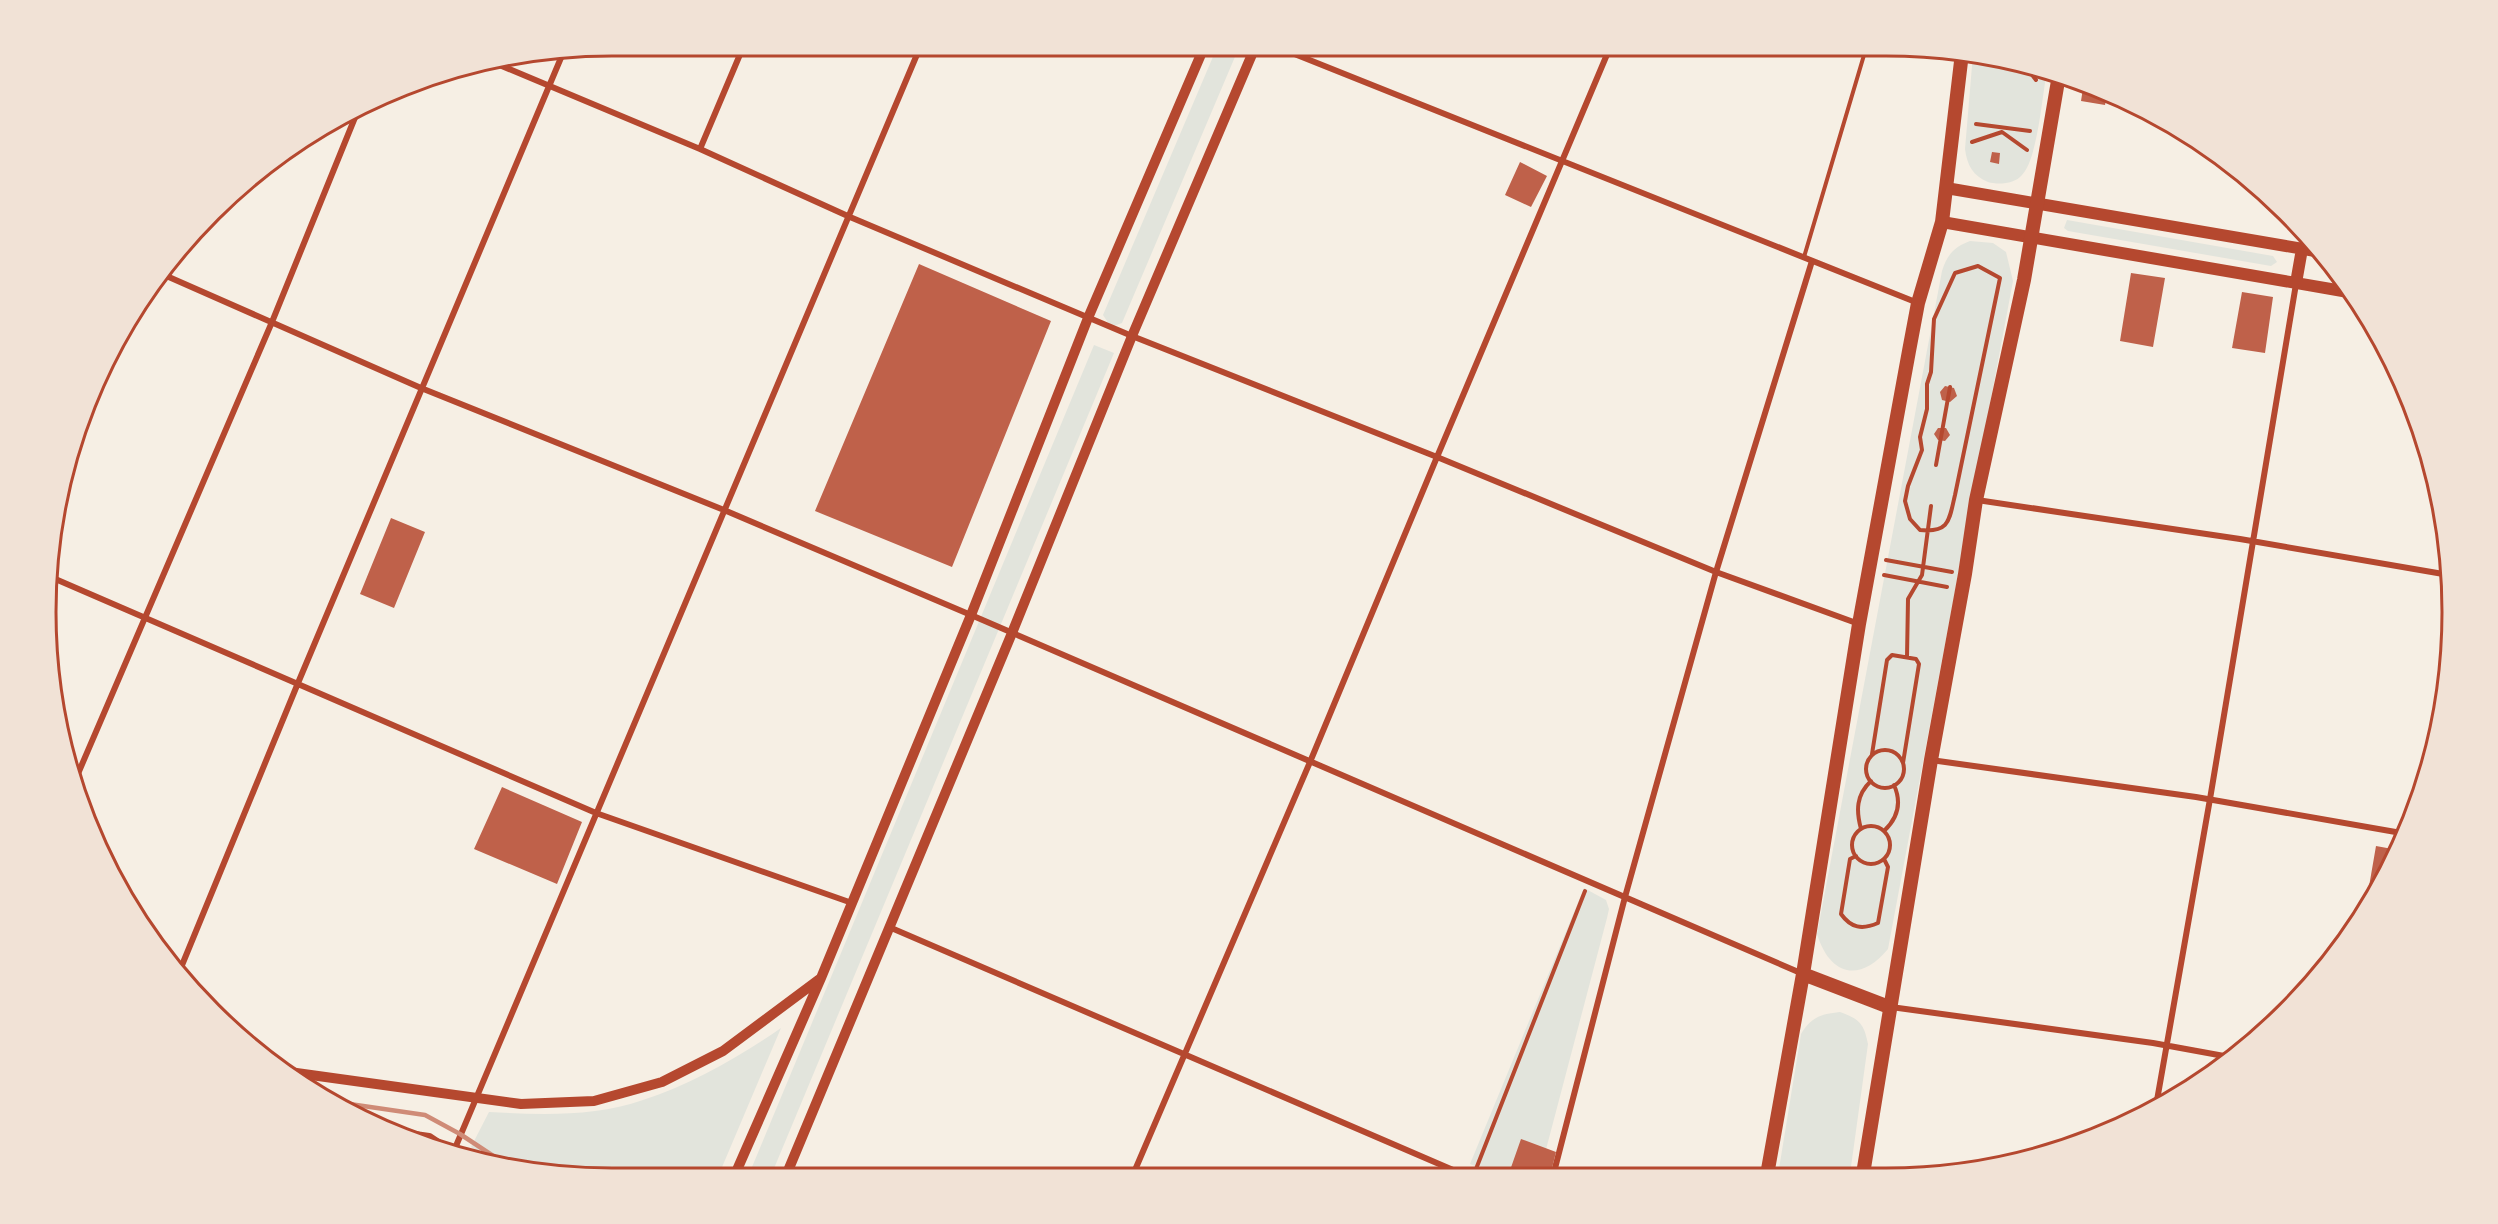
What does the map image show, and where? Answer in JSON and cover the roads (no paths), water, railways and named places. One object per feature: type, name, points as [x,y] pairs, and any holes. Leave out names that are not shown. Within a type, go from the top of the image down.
[{"type":"main road","points":[[1768,1168],[1803,974],[1859,624],[1918,303],[1942,222],[1961,60]]},
{"type":"main road","points":[[1864,1168],[1930,760],[1965,574],[1976,500],[2038,203],[2058,83]]},
{"type":"main road","points":[[1946,188],[2308,250]]},
{"type":"main road","points":[[1942,222],[2340,291]]},
{"type":"main road","points":[[2296,283],[2302,249]]},
{"type":"main road","points":[[1803,974],[1889,1007]]},
{"type":"street","points":[[700,149],[739,56]]},
{"type":"street","points":[[456,1146],[916,56]]},
{"type":"street","points":[[738,1168],[821,978],[971,615],[1088,318],[1200,56]]},
{"type":"street","points":[[791,1168],[1132,336],[1251,56]]},
{"type":"street","points":[[1300,56],[1918,303]]},
{"type":"street","points":[[1136,1168],[1310,762],[1606,56]]},
{"type":"street","points":[[182,965],[560,58]]},
{"type":"street","points":[[502,66],[700,149],[850,217],[1088,318],[1437,457],[1716,572],[1859,624]]},
{"type":"street","points":[[79,772],[272,322],[354,119]]},
{"type":"street","points":[[2302,249],[2303,244]]},
{"type":"street","points":[[1555,1168],[1625,897],[1716,572],[1812,261]]},
{"type":"street","points":[[168,276],[421,388],[724,510],[971,615],[1803,974]]},
{"type":"street","points":[[2157,1097],[2296,283]]},
{"type":"street","points":[[1976,500],[2253,542],[2441,574]]},
{"type":"street","points":[[57,580],[146,616],[596,813],[852,903]]},
{"type":"street","points":[[1930,760],[2210,799],[2397,832]]},
{"type":"street","points":[[888,927],[1448,1168]]},
{"type":"street","points":[[301,1074],[521,1104],[594,1101],[662,1082],[723,1051],[821,978]]},
{"type":"street","points":[[1889,1007],[2222,1056]]},
{"type":"lane","points":[[1804,258],[1864,56]]},
{"type":"railway","points":[[354,1105],[425,1115],[493,1156]]}]
